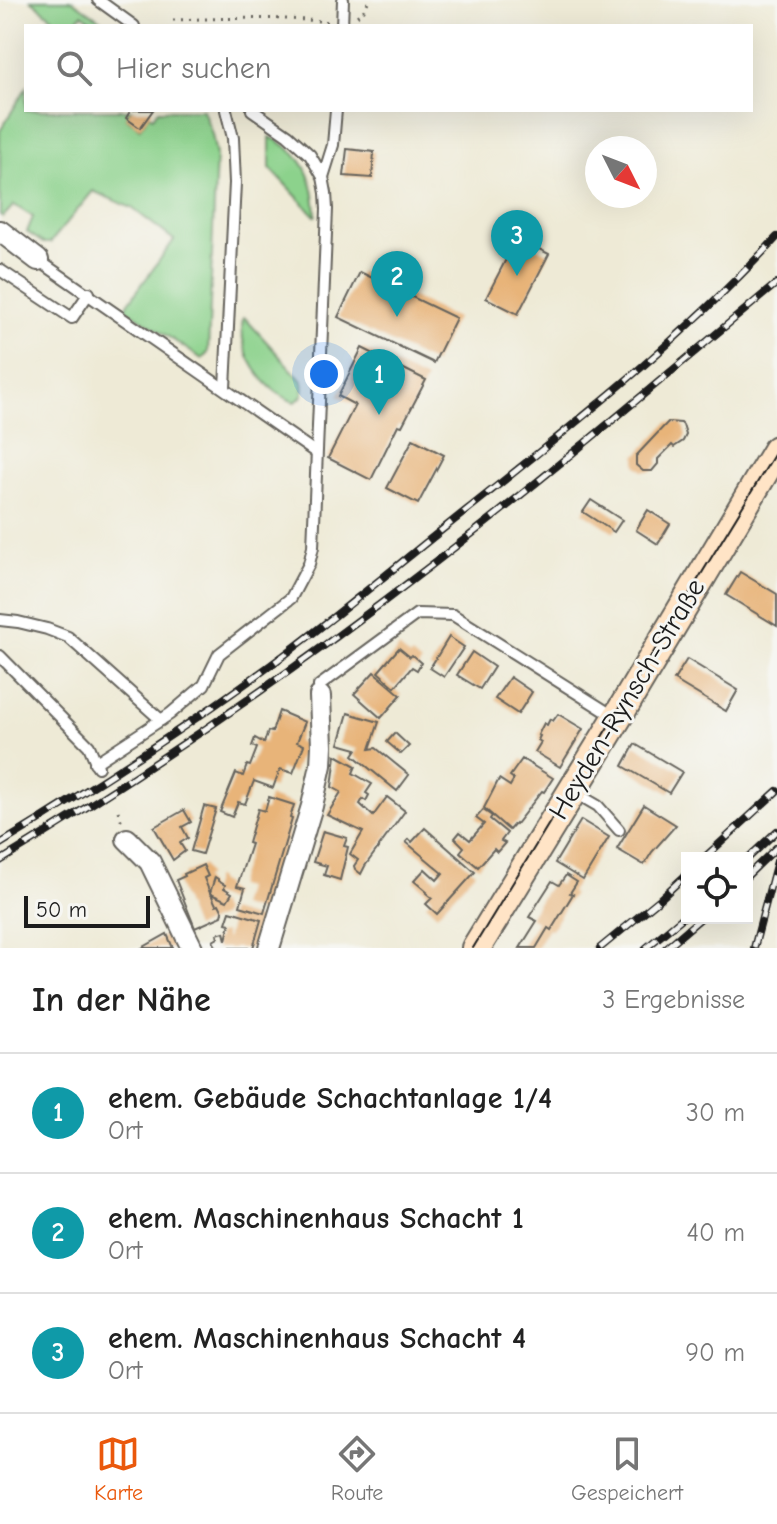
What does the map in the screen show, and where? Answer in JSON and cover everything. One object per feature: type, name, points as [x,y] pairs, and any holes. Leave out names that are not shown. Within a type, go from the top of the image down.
[{"type":"main road","name":"Heyden-Rynsch-Straße","points":[[476,948],[777,450]]},
{"type":"street","points":[[0,231],[38,260]]},
{"type":"street","points":[[269,948],[312,806],[321,765],[320,696]]},
{"type":"street","points":[[127,839],[150,862],[192,948]]},
{"type":"lane","points":[[98,0],[131,24]]},
{"type":"lane","points":[[342,24],[343,0]]},
{"type":"lane","points":[[225,388],[235,183],[233,138],[226,112]]},
{"type":"lane","points":[[0,656],[89,746],[96,765],[161,720],[204,685],[219,654],[291,598],[309,564],[313,547],[326,193],[323,177],[310,155],[255,112]]},
{"type":"lane","points":[[323,177],[333,145],[336,112]]},
{"type":"lane","points":[[38,260],[315,452]]},
{"type":"lane","points":[[0,270],[72,318],[89,293]]},
{"type":"lane","points":[[320,696],[319,686],[417,614],[453,615],[617,718]]},
{"type":"lane","points":[[0,620],[47,629],[68,637],[161,720]]},
{"type":"lane","points":[[573,791],[598,806],[619,830]]},
{"type":"path","points":[[344,24],[364,10],[369,0]]},
{"type":"path","points":[[173,20],[302,19],[335,24]]},
{"type":"green space","points":[[31,0],[72,0],[106,24],[96,24],[82,14],[74,24],[61,24]]},
{"type":"green space","points":[[24,91],[24,112],[130,112],[126,118],[140,128],[149,115],[153,117],[157,112],[204,112],[216,155],[208,353],[202,359],[125,308],[174,240],[132,208],[93,191],[50,243],[43,243],[27,232],[33,217],[14,205],[3,217],[0,215],[0,131]]},
{"type":"green space","points":[[270,137],[282,143],[305,168],[313,190],[315,216],[270,168]]},
{"type":"green space","points":[[243,318],[303,382],[303,394],[297,401],[272,388],[255,368],[244,344]]},
{"type":"building","points":[[130,112],[152,112],[140,128],[126,118]]},
{"type":"building","points":[[347,149],[374,152],[372,178],[344,176]]},
{"type":"building","points":[[517,238],[549,254],[518,314],[486,298]]},
{"type":"building","points":[[360,272],[456,318],[434,363],[338,317]]},
{"type":"building","points":[[362,348],[426,380],[402,426],[398,425],[371,480],[328,458],[355,405],[338,396]]},
{"type":"building","points":[[668,422],[683,425],[686,435],[683,441],[674,447],[672,445],[658,459],[652,471],[643,471],[636,465],[636,456]]},
{"type":"building","points":[[413,439],[444,455],[418,504],[387,488]]},
{"type":"building","points":[[591,500],[622,520],[614,532],[583,512]]},
{"type":"building","points":[[648,510],[670,524],[658,544],[636,530]]},
{"type":"building","points":[[740,572],[777,594],[777,626],[726,595]]},
{"type":"building","points":[[449,637],[464,647],[444,677],[430,668]]},
{"type":"building","points":[[399,648],[421,663],[417,670],[412,667],[395,687],[378,672]]},
{"type":"building","points":[[472,652],[494,667],[480,689],[457,675]]},
{"type":"building","points":[[687,659],[738,690],[726,711],[674,680]]},
{"type":"building","points":[[374,672],[401,695],[381,718],[354,694]]},
{"type":"building","points":[[510,677],[532,692],[518,714],[495,699]]},
{"type":"building","points":[[279,711],[305,722],[297,742],[304,745],[293,773],[280,769],[273,788],[254,781],[245,804],[238,802],[232,817],[220,812],[236,773],[243,776],[247,765],[250,766],[257,748],[252,746],[255,738],[264,743],[268,731],[272,732]]},
{"type":"building","points":[[348,713],[379,722],[370,749],[376,748],[409,775],[397,791],[353,755],[357,749],[339,744]]},
{"type":"building","points":[[558,714],[583,729],[560,767],[535,752],[541,742],[538,735],[544,723],[547,725]]},
{"type":"building","points":[[395,733],[409,746],[401,754],[387,742]]},
{"type":"building","points":[[635,744],[682,772],[669,793],[623,766]]},
{"type":"building","points":[[336,755],[356,766],[353,773],[372,784],[366,793],[369,795],[366,801],[363,799],[360,804],[373,816],[387,797],[405,811],[361,874],[354,866],[358,860],[350,854],[363,832],[327,815],[341,792],[332,787]]},
{"type":"building","points":[[522,759],[553,778],[509,830],[484,808],[499,779],[510,786],[514,779],[510,776]]},
{"type":"building","points":[[269,797],[294,805],[264,913],[240,906],[245,888],[237,886],[251,844],[248,843],[258,809],[265,811]]},
{"type":"building","points":[[644,805],[676,825],[644,865],[617,849]]},
{"type":"building","points":[[204,806],[216,809],[202,854],[191,851]]},
{"type":"building","points":[[184,810],[191,822],[182,827],[188,838],[180,843],[185,851],[173,860],[154,827]]},
{"type":"building","points":[[483,810],[507,833],[501,841],[505,843],[497,852],[494,849],[478,867],[460,852],[464,847],[455,838],[460,832],[470,840],[484,824],[476,818]]},
{"type":"building","points":[[581,820],[609,837],[583,880],[555,863]]},
{"type":"building","points":[[425,828],[475,872],[437,914],[426,904],[432,898],[414,881],[425,869],[437,880],[443,873],[406,842],[409,839],[412,842]]},
{"type":"building","points":[[323,831],[347,838],[344,846],[348,847],[340,880],[324,875],[327,866],[313,862]]},
{"type":"building","points":[[203,865],[210,893],[215,877],[232,893],[227,901],[211,894],[223,912],[222,916],[195,928],[176,880]]},
{"type":"building","points":[[566,875],[577,882],[551,930],[548,928],[536,948],[520,948],[537,921],[529,917],[552,881],[559,885]]},
{"type":"building","points":[[230,911],[261,920],[253,948],[217,948],[213,941],[218,938],[217,934],[224,932],[226,940]]},
{"type":"building","points":[[167,934],[173,948],[142,948]]},
{"type":"tram line","points":[[473,948],[777,450]]},
{"type":"railway","points":[[0,844],[179,730],[330,620],[628,379],[705,310],[777,237]]},
{"type":"railway","points":[[0,861],[219,720],[325,645],[473,533],[777,283]]},
{"type":"railway","points":[[711,852],[777,791]]},
{"type":"railway","points":[[753,853],[777,831]]},
{"type":"railway","points":[[753,870],[777,847]]},
{"type":"railway","points":[[754,948],[777,861]]},
{"type":"railway","points":[[600,948],[681,880]]},
{"type":"railway","points":[[646,948],[681,919]]},
{"type":"railway","points":[[666,948],[694,924]]},
{"type":"place","name":"ehem. Maschinenhaus Schacht 4","points":[[517,276]]},
{"type":"place","name":"ehem. Maschinenhaus Schacht 1","points":[[397,317]]},
{"type":"place","name":"ehem. Gebäude Schachtanlage 1/4","points":[[379,415]]}]
